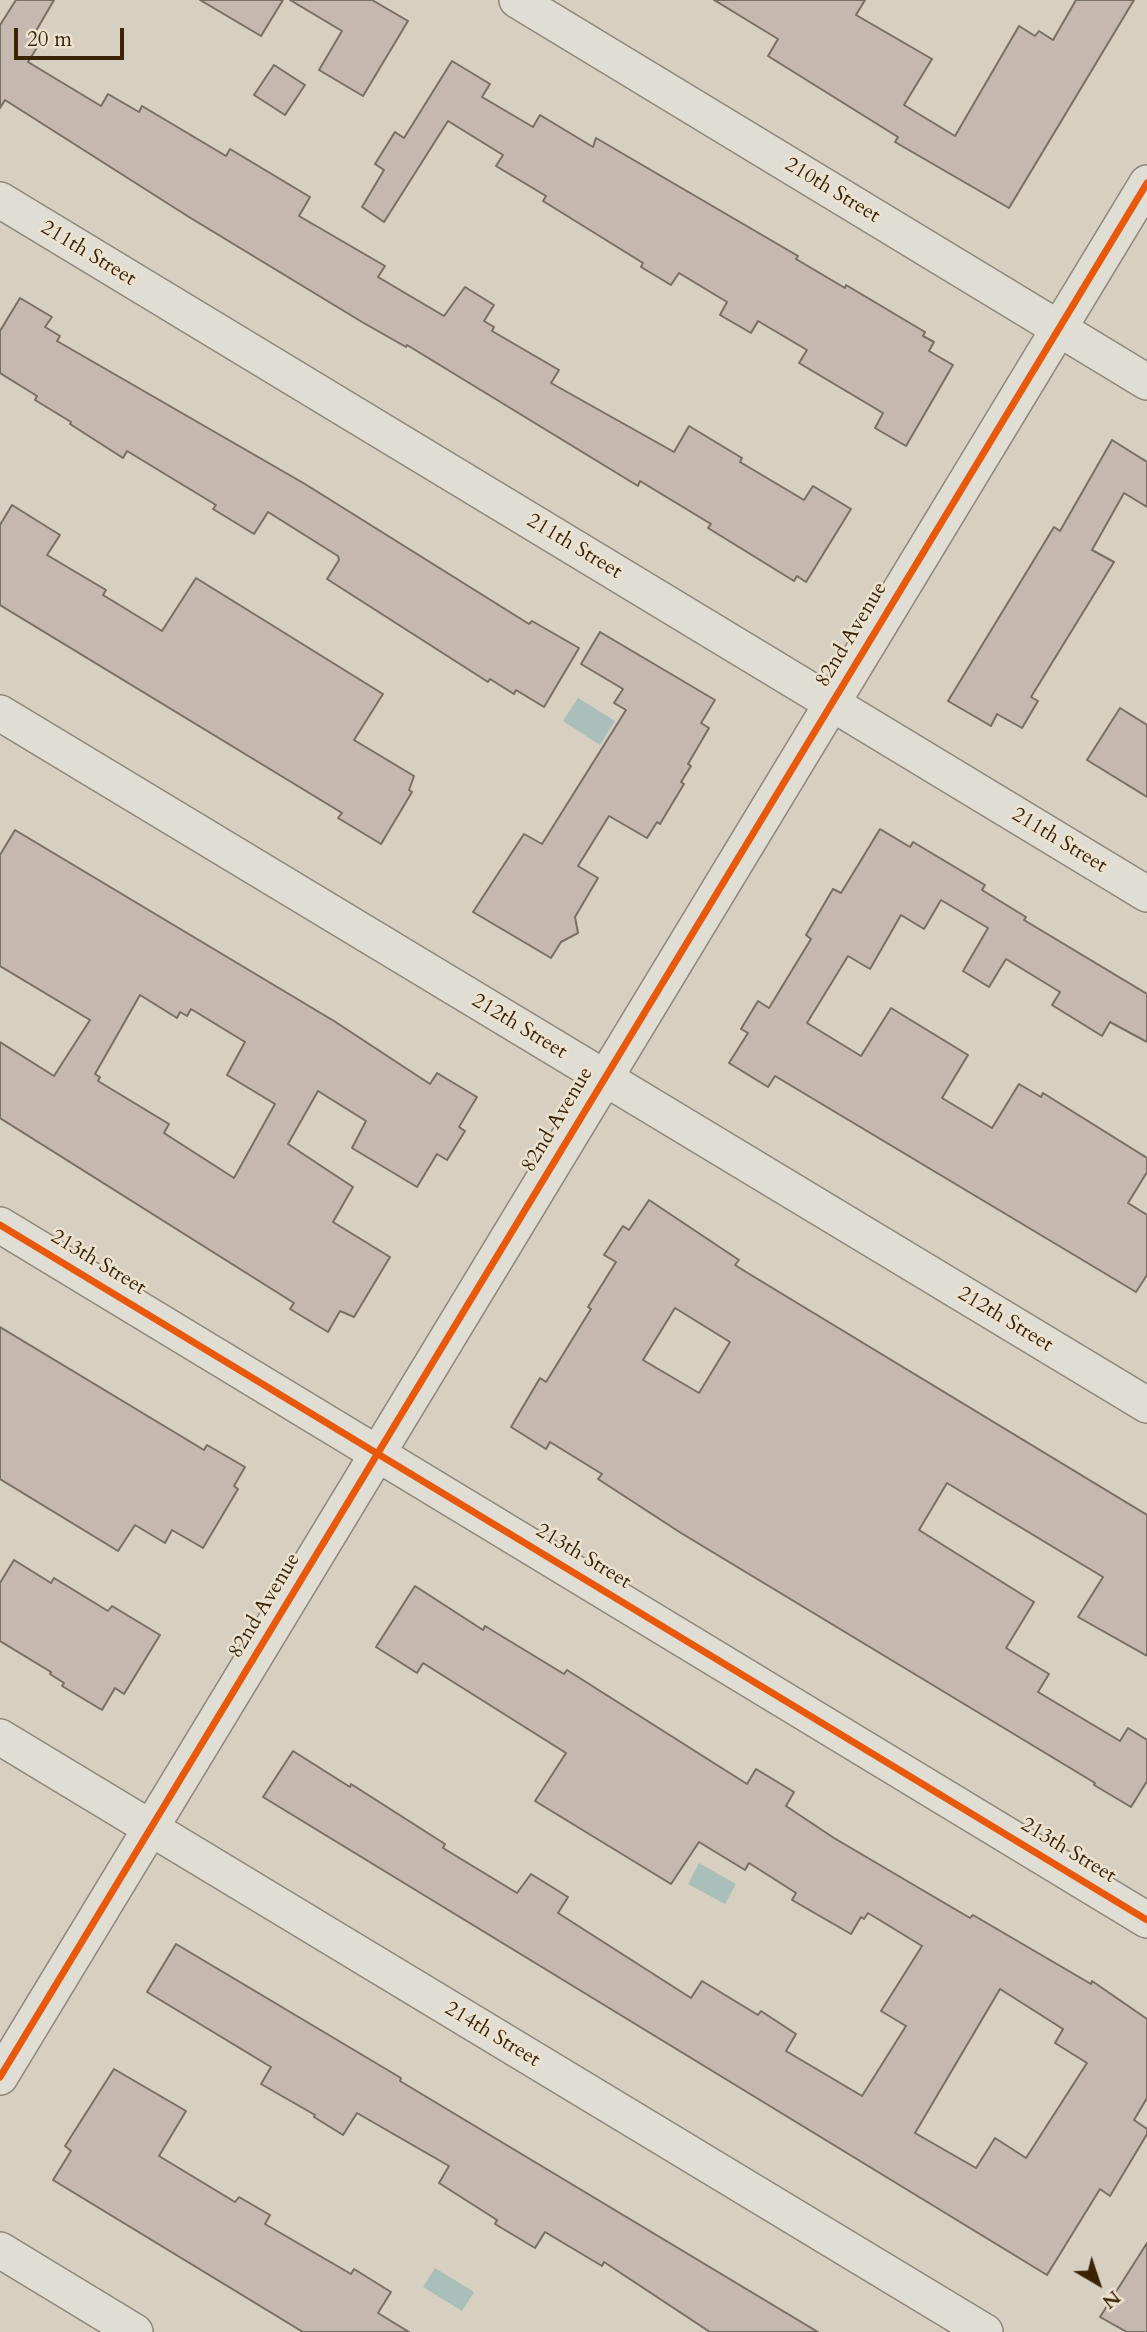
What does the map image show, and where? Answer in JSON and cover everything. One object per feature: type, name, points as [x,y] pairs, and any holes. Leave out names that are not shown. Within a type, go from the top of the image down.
[{"type":"street","name":"210th Street","points":[[517,0],[1147,382]]},
{"type":"street","name":"82nd Avenue","points":[[0,2077],[1147,183]]},
{"type":"street","name":"211th Street","points":[[0,200],[1147,894]]},
{"type":"street","name":"212th Street","points":[[0,713],[1147,1405]]},
{"type":"street","name":"213th Street","points":[[0,1225],[1147,1920]]},
{"type":"street","name":"214th Street","points":[[0,1737],[985,2332]]},
{"type":"street","points":[[0,2250],[135,2332]]},
{"type":"shaded area","points":[[578,698],[615,721],[600,745],[563,721]]},
{"type":"shaded area","points":[[699,1863],[736,1884],[725,1904],[688,1884]]},
{"type":"shaded area","points":[[435,2268],[474,2292],[462,2311],[423,2287]]},
{"type":"building","points":[[16,0],[54,0],[33,36],[41,41],[28,62],[101,106],[108,94],[139,112],[142,106],[226,156],[230,149],[310,197],[299,216],[385,266],[378,277],[444,316],[465,287],[494,305],[484,321],[494,327],[492,331],[559,370],[551,383],[674,452],[689,426],[742,458],[740,462],[804,500],[813,486],[851,509],[806,582],[797,576],[794,581],[708,528],[711,524],[640,481],[638,486],[407,345],[406,347],[362,322],[189,217],[5,100],[0,108],[0,25]]},
{"type":"building","points":[[200,0],[283,0],[261,36]]},
{"type":"building","points":[[290,0],[372,0],[408,21],[363,96],[319,70],[342,31]]},
{"type":"building","points":[[714,0],[865,0],[856,15],[932,59],[904,105],[955,136],[1019,26],[1035,36],[1039,31],[1053,40],[1076,0],[1134,0],[1009,208],[895,142],[898,137],[768,56],[778,39]]},
{"type":"building","points":[[452,61],[490,84],[482,97],[533,127],[540,115],[593,147],[596,138],[798,256],[796,259],[845,288],[846,285],[925,332],[923,336],[934,342],[929,351],[953,365],[906,446],[875,428],[883,413],[799,363],[807,350],[758,321],[751,333],[720,315],[727,302],[679,273],[671,285],[641,267],[643,263],[543,201],[546,196],[496,166],[503,155],[448,121],[384,222],[362,207],[384,170],[375,164],[395,132],[404,138]]},
{"type":"building","points":[[274,65],[305,85],[285,115],[254,95]]},
{"type":"building","points":[[20,298],[52,317],[45,327],[60,336],[57,341],[305,484],[529,624],[532,621],[579,648],[544,707],[516,690],[514,694],[490,679],[488,682],[327,579],[339,560],[338,556],[268,512],[254,534],[213,509],[216,505],[127,451],[123,458],[35,400],[37,396],[0,373],[0,331]]},
{"type":"building","points":[[1112,440],[1147,462],[1147,507],[1124,493],[1092,550],[1114,562],[1031,697],[1038,701],[1022,728],[997,714],[991,726],[948,701],[1054,527],[1060,531]]},
{"type":"building","points":[[12,505],[60,535],[47,555],[106,590],[103,595],[162,631],[196,578],[383,694],[354,740],[414,776],[409,790],[412,792],[381,844],[338,818],[342,813],[0,605],[0,525]]},
{"type":"building","points":[[600,632],[715,700],[701,723],[709,728],[688,764],[691,766],[681,782],[684,784],[660,824],[657,822],[647,838],[609,816],[578,866],[598,878],[575,917],[578,933],[561,942],[551,958],[473,912],[524,834],[542,844],[626,710],[614,703],[623,689],[581,664]]},
{"type":"building","points":[[1120,708],[1147,725],[1147,797],[1087,760]]},
{"type":"building","points":[[880,829],[910,847],[913,842],[985,885],[982,890],[1026,917],[1024,920],[1147,994],[1147,1042],[1110,1022],[1102,1036],[1052,1005],[1060,992],[1006,959],[989,987],[963,971],[988,928],[941,900],[924,929],[901,915],[870,969],[848,956],[807,1023],[861,1056],[891,1008],[968,1055],[942,1098],[992,1128],[1019,1084],[1041,1097],[1043,1093],[1147,1158],[1147,1172],[1128,1203],[1147,1215],[1147,1275],[1136,1292],[775,1076],[768,1087],[729,1063],[748,1033],[741,1029],[758,1001],[769,1008],[811,939],[806,935],[833,889],[841,893]]},
{"type":"building","points":[[15,830],[334,1021],[430,1084],[437,1073],[477,1097],[459,1127],[465,1131],[447,1160],[437,1154],[417,1187],[352,1148],[366,1121],[318,1091],[288,1144],[353,1187],[333,1222],[390,1257],[354,1317],[340,1311],[328,1332],[290,1309],[294,1303],[0,1118],[0,1042],[54,1076],[90,1020],[0,966],[0,855]],"holes":[[[140,995],[177,1018],[180,1012],[187,1016],[191,1009],[245,1042],[227,1075],[275,1104],[234,1178],[164,1133],[169,1124],[98,1081],[100,1077],[95,1074]]]},
{"type":"building","points":[[649,1200],[739,1260],[735,1265],[1147,1515],[1147,1656],[1078,1617],[1103,1577],[947,1483],[919,1530],[1034,1602],[1006,1648],[1049,1674],[1038,1692],[1120,1741],[1128,1728],[1147,1740],[1147,1781],[1131,1807],[681,1533],[598,1479],[602,1474],[550,1442],[546,1449],[511,1427],[540,1378],[546,1382],[591,1309],[588,1307],[616,1262],[604,1255],[623,1226],[629,1230]],"holes":[[[675,1308],[730,1342],[699,1393],[643,1360]]]},
{"type":"building","points":[[0,1327],[204,1450],[207,1445],[245,1467],[234,1486],[238,1489],[203,1548],[172,1530],[165,1543],[135,1525],[118,1551],[0,1479]]},
{"type":"building","points":[[14,1560],[51,1583],[54,1578],[108,1611],[112,1606],[160,1635],[124,1694],[115,1688],[102,1710],[62,1686],[64,1683],[50,1674],[51,1672],[0,1641],[0,1583]]},
{"type":"building","points":[[415,1586],[483,1630],[485,1626],[564,1674],[567,1670],[747,1784],[756,1769],[794,1792],[786,1806],[834,1838],[970,1918],[973,1915],[1091,1984],[1092,1981],[1147,2019],[1147,2098],[1134,2120],[1147,2129],[1147,2134],[1110,2196],[1100,2189],[1047,2275],[263,1797],[293,1751],[350,1787],[351,1784],[445,1844],[443,1848],[517,1893],[531,1874],[568,1897],[558,1913],[691,1998],[702,1981],[758,2015],[761,2011],[796,2034],[786,2051],[862,2096],[906,2026],[881,2011],[922,1946],[868,1913],[864,1919],[861,1917],[851,1934],[792,1900],[796,1893],[749,1863],[745,1870],[699,1842],[671,1884],[535,1801],[566,1753],[423,1663],[417,1673],[376,1647]],"holes":[[[1000,1989],[1063,2029],[1055,2043],[1087,2063],[1026,2158],[995,2138],[976,2168],[915,2133]]]},
{"type":"building","points":[[176,1944],[818,2332],[710,2332],[604,2262],[602,2266],[545,2232],[535,2248],[495,2224],[497,2220],[439,2183],[449,2166],[357,2113],[343,2135],[314,2117],[315,2115],[261,2084],[271,2067],[147,1992]]},
{"type":"building","points":[[114,2069],[186,2111],[159,2156],[235,2202],[239,2197],[270,2215],[265,2224],[351,2274],[354,2269],[391,2292],[378,2313],[409,2332],[303,2332],[53,2180],[71,2151],[65,2146]]},
{"type":"building","points":[[1147,2243],[1147,2332],[1127,2332],[1100,2317]]},
{"type":"cycle path","points":[[0,2077],[1147,183]]},
{"type":"cycle path","points":[[0,1225],[1147,1920]]}]
